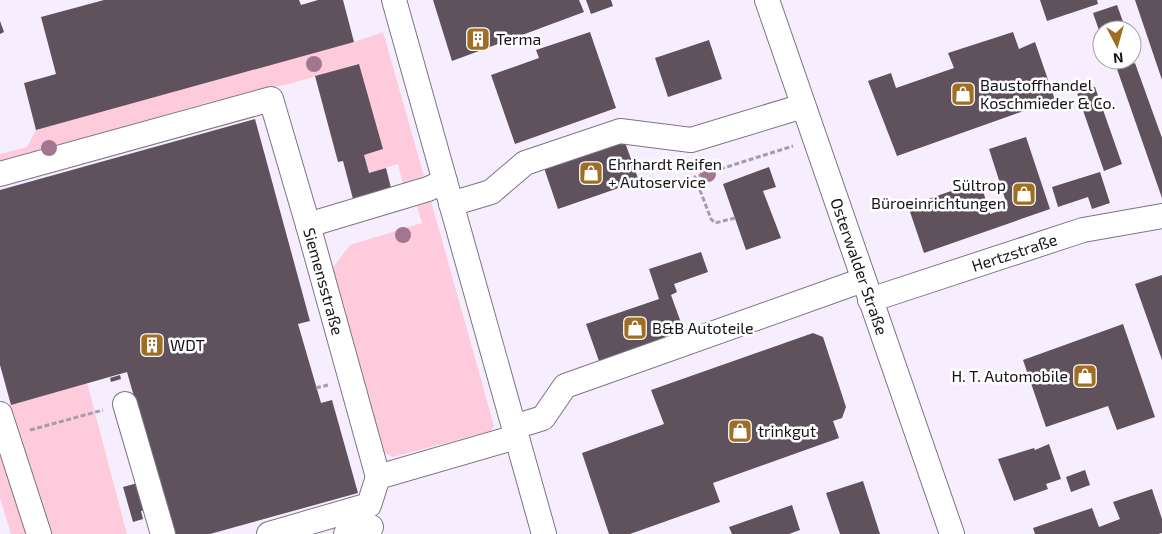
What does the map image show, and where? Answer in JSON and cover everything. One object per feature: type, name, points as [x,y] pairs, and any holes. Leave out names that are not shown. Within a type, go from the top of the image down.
[{"type":"street","points":[[394,0],[436,185],[451,204],[544,534]]},
{"type":"street","name":"Osterwalder Straße","points":[[767,0],[952,534]]},
{"type":"street","points":[[0,174],[271,99],[308,226]]},
{"type":"street","points":[[451,204],[491,192],[525,163],[620,131],[692,140],[804,106]]},
{"type":"street","name":"Siemensstraße","points":[[378,477],[308,226],[436,185]]},
{"type":"street","name":"Hertzstraße","points":[[515,432],[543,418],[565,386],[867,290],[1083,230],[1162,216]]},
{"type":"street","points":[[125,404],[162,534]]},
{"type":"street","points":[[4,425],[39,534]]},
{"type":"street","points":[[346,534],[370,516],[378,477],[515,432]]},
{"type":"street","points":[[269,534],[370,516]]},
{"type":"path","points":[[735,218],[715,223],[711,219],[695,177],[798,145]]},
{"type":"path","points":[[4,425],[125,404]]},
{"type":"shaded area","points":[[383,32],[424,176],[403,184],[398,164],[369,173],[364,155],[383,149],[358,64],[292,83],[206,103],[0,163],[0,154],[27,147],[36,130],[354,42]]},
{"type":"shaded area","points":[[431,201],[494,426],[491,431],[393,457],[382,452],[326,277],[350,245],[422,223],[417,206]]},
{"type":"shaded area","points":[[87,383],[127,534],[11,534],[0,498],[0,408]]},
{"type":"building","points":[[104,0],[299,0],[301,5],[318,0],[343,0],[354,42],[36,130],[24,83],[56,74],[41,17]]},
{"type":"building","name":"Terma","points":[[433,0],[579,0],[584,12],[452,61]]},
{"type":"building","points":[[586,0],[611,0],[613,6],[591,14]]},
{"type":"building","points":[[1040,0],[1097,0],[1098,4],[1047,21]]},
{"type":"building","points":[[1135,0],[1162,0],[1162,80],[1142,20]]},
{"type":"building","points":[[1117,5],[1122,20],[1095,20],[1093,13]]},
{"type":"building","points":[[0,21],[4,32],[0,34]]},
{"type":"building","points":[[590,32],[616,108],[515,144],[491,75],[539,58],[536,50]]},
{"type":"building","name":"Baustoffhandel Koschmieder & Co.","points":[[1013,32],[1019,49],[1035,42],[1055,100],[897,156],[868,81],[891,73],[896,88],[954,68],[948,53]]},
{"type":"building","points":[[709,40],[722,79],[668,97],[655,58]]},
{"type":"building","points":[[359,64],[383,149],[364,155],[369,173],[386,168],[391,188],[353,199],[343,161],[338,162],[315,76]]},
{"type":"building","points":[[1117,70],[1138,70],[1162,138],[1162,198]]},
{"type":"building","points":[[1095,87],[1122,164],[1104,171],[1077,93]]},
{"type":"building","name":"WDT","points":[[255,119],[310,321],[298,324],[321,403],[332,400],[358,493],[210,534],[173,534],[127,372],[11,405],[0,365],[0,190]]},
{"type":"building","name":"Ehrhardt Reifen + Autoservice","points":[[623,137],[639,181],[558,209],[543,165]]},
{"type":"building","name":"Sültrop Büroeinrichtungen","points":[[1026,137],[1050,209],[924,253],[908,206],[980,181],[990,214],[1008,208],[989,149]]},
{"type":"building","points":[[769,167],[776,187],[763,191],[781,238],[746,250],[723,184]]},
{"type":"building","points":[[1100,172],[1110,203],[1092,209],[1088,197],[1058,207],[1052,187]]},
{"type":"building","name":"B&B Autoteile","points":[[701,252],[708,272],[674,284],[677,292],[671,295],[684,331],[599,361],[586,324],[659,299],[649,269]]},
{"type":"building","points":[[1162,275],[1162,360],[1135,284]]},
{"type":"building","name":"H. T. Automobile","points":[[1123,324],[1155,417],[1117,430],[1108,406],[1046,427],[1023,360]]},
{"type":"building","name":"trinkgut","points":[[813,333],[823,337],[846,407],[842,418],[833,421],[839,438],[713,483],[720,502],[630,534],[609,534],[582,453],[664,424],[651,390]]},
{"type":"building","points":[[120,375],[121,379],[111,382],[110,378]]},
{"type":"building","points":[[1049,444],[1061,479],[1046,484],[1048,489],[1014,501],[998,459],[1034,448],[1035,450]]},
{"type":"building","points":[[1085,470],[1090,485],[1071,492],[1066,477]]},
{"type":"building","points":[[145,481],[152,508],[141,511],[143,519],[133,522],[123,487]]},
{"type":"building","points":[[863,481],[880,534],[840,534],[826,493]]},
{"type":"building","points":[[1152,489],[1162,519],[1162,533],[1035,534],[1033,528],[1092,508],[1099,527],[1120,519],[1113,502]]},
{"type":"building","points":[[792,505],[800,530],[789,534],[732,534],[729,527]]},
{"type":"place","name":"Terma","points":[[478,39]]},
{"type":"place","name":"Baustoffhandel Koschmieder & Co.","points":[[963,94]]},
{"type":"place","name":"Ehrhardt Reifen + Autoservice","points":[[591,173]]},
{"type":"place","name":"Sültrop Büroeinrichtungen","points":[[1024,194]]},
{"type":"place","name":"B&B Autoteile","points":[[635,328]]},
{"type":"place","name":"WDT","points":[[152,345]]},
{"type":"place","name":"H. T. Automobile","points":[[1085,376]]},
{"type":"place","name":"trinkgut","points":[[740,431]]}]
